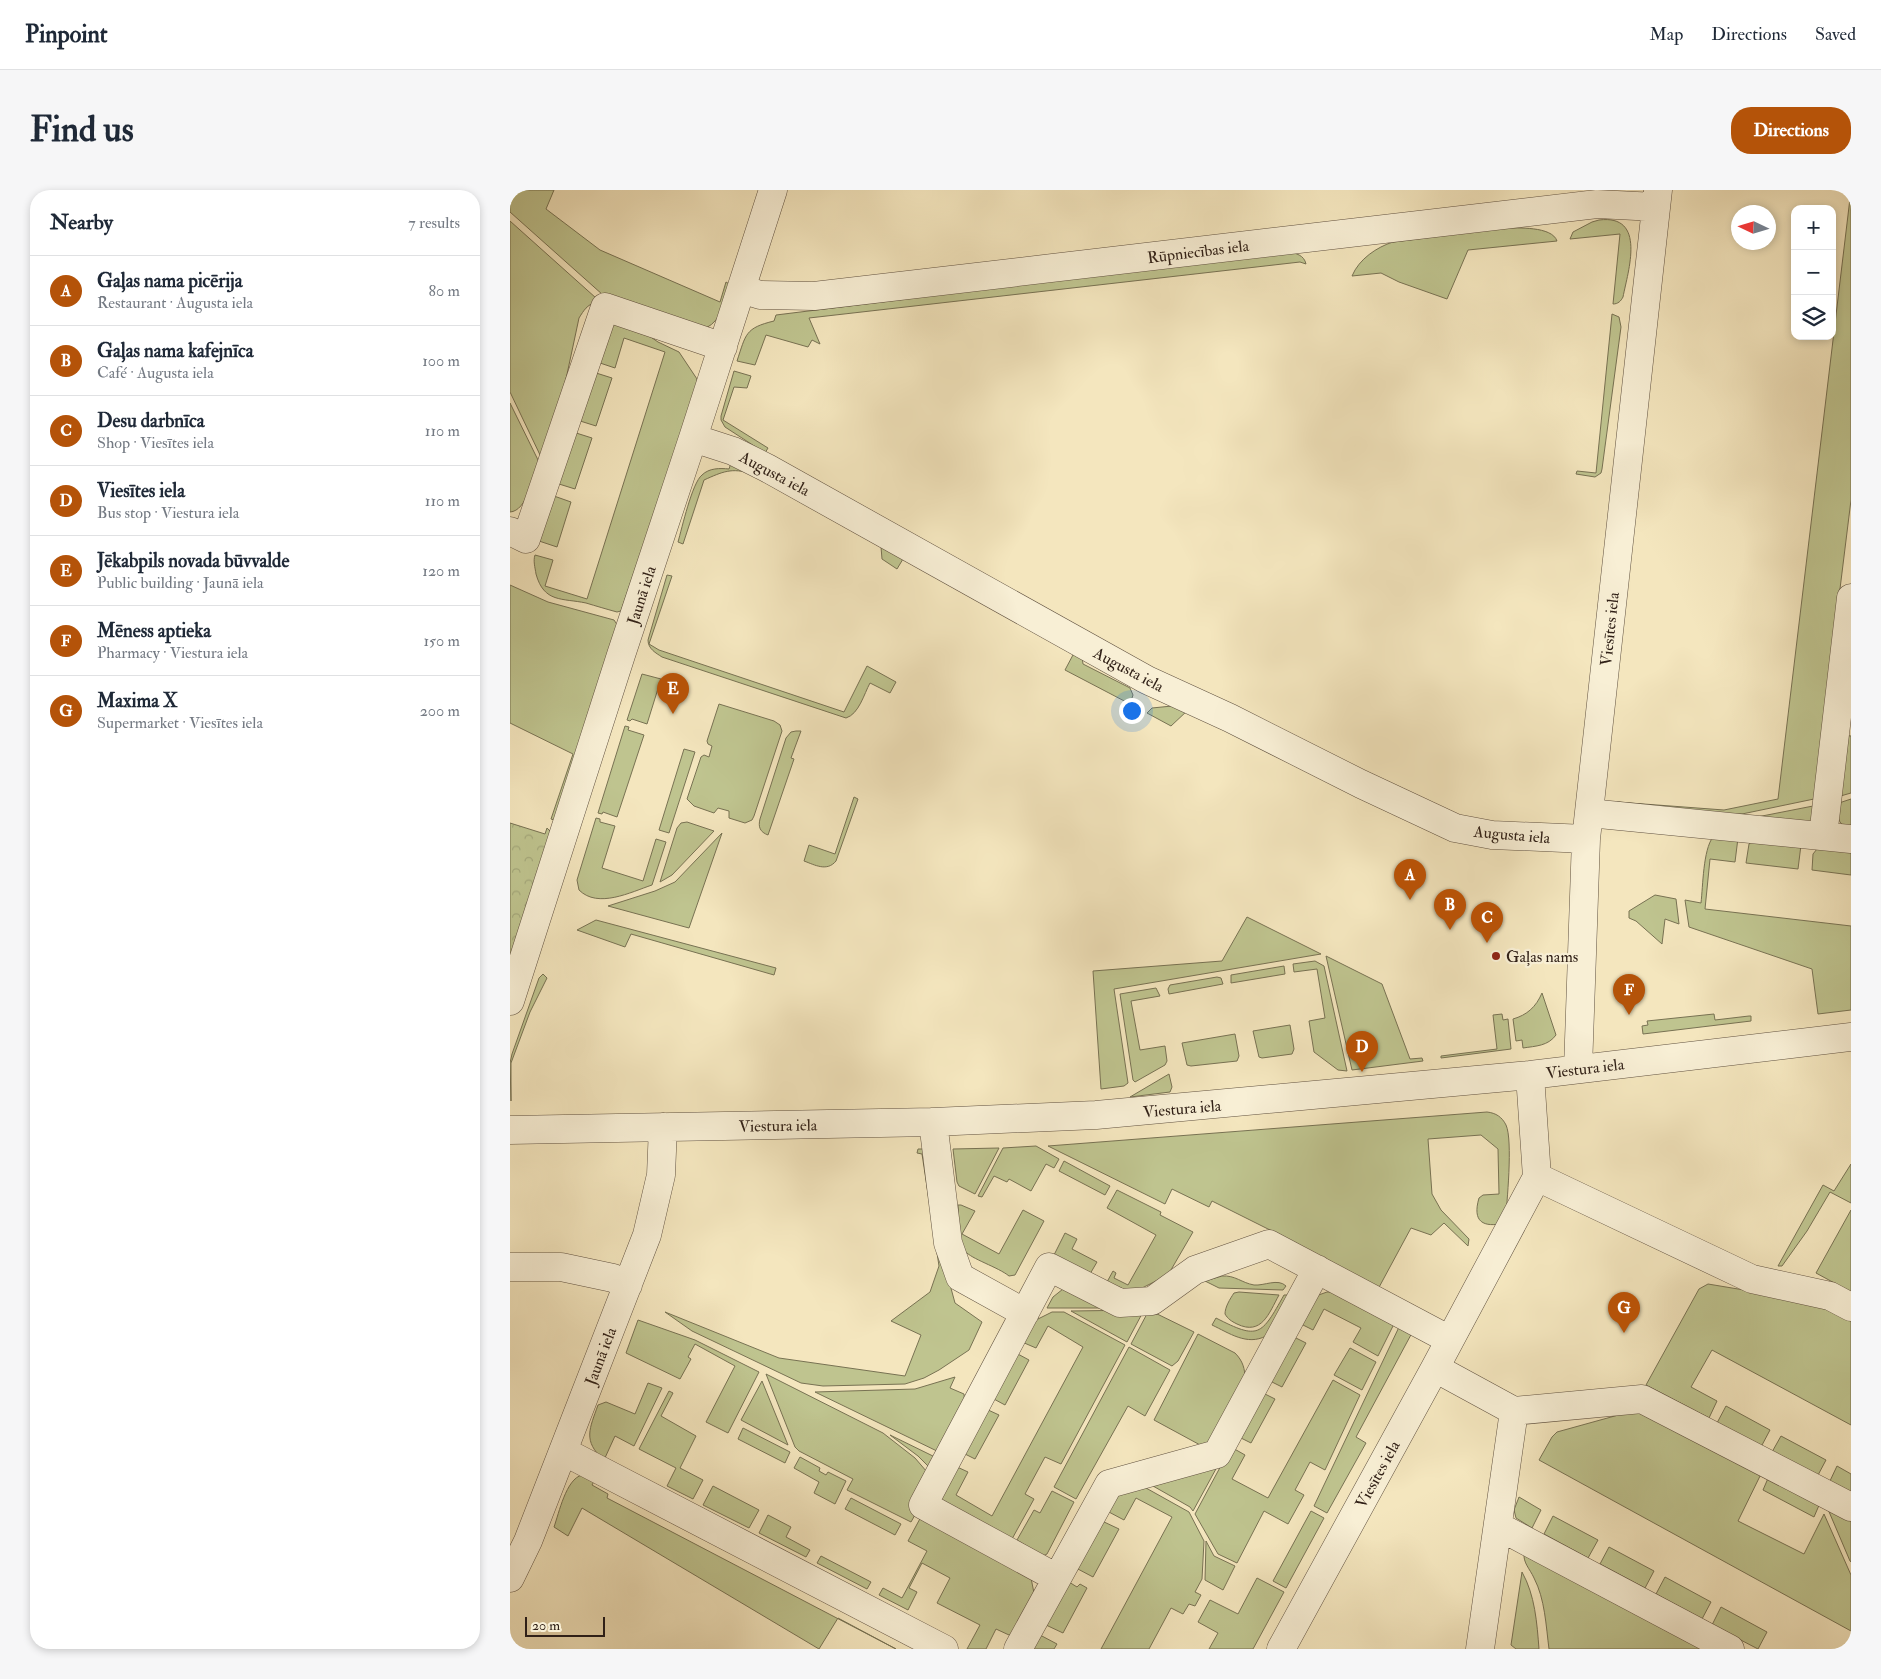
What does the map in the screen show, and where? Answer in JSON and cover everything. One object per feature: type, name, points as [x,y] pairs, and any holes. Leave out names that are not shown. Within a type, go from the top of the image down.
[{"type":"street","name":"Jaunā iela","points":[[510,1001],[773,190]]},
{"type":"street","name":"Rūpniecības iela","points":[[741,289],[760,295],[814,296],[1657,198]]},
{"type":"street","name":"Viesītes iela","points":[[1578,1068],[1587,826],[1657,198]]},
{"type":"street","points":[[510,530],[526,539],[605,307],[723,347]]},
{"type":"street","name":"Augusta iela","points":[[693,438],[733,451],[767,468],[1147,680],[1230,718],[1361,784],[1447,824],[1492,836],[1587,826],[1823,836],[1851,839]]},
{"type":"street","points":[[1823,836],[1851,598]]},
{"type":"street","name":"Viestura iela","points":[[510,1130],[933,1122],[1096,1115],[1530,1075],[1851,1037]]},
{"type":"street","points":[[1530,1075],[1537,1177],[1752,1279],[1830,1296],[1851,1307]]},
{"type":"street","points":[[933,1122],[948,1244],[960,1278],[1025,1312]]},
{"type":"street","name":"Jaunā iela","points":[[510,1578],[528,1541],[647,1235],[661,1174],[663,1127]]},
{"type":"street","name":"Viesītes iela","points":[[1281,1649],[1537,1177]]},
{"type":"street","points":[[1057,1578],[923,1505],[1049,1267],[1120,1303],[1152,1302],[1195,1270],[1269,1244],[1450,1340]]},
{"type":"street","points":[[510,1268],[562,1267],[613,1278],[628,1285]]},
{"type":"street","points":[[1018,1649],[1109,1484],[1217,1454],[1317,1269]]},
{"type":"street","points":[[1435,1368],[1514,1411],[1642,1399],[1851,1508]]},
{"type":"street","points":[[1480,1649],[1514,1411]]},
{"type":"street","points":[[563,1451],[944,1649]]},
{"type":"street","points":[[1498,1526],[1730,1649]]},
{"type":"green space","points":[[510,190],[554,190],[546,209],[600,250],[720,302],[726,282],[731,285],[725,304],[716,320],[706,328],[603,295],[510,212]]},
{"type":"green space","points":[[1851,190],[1851,500],[1814,799],[1742,814],[1722,814],[1617,802],[1724,810],[1778,799],[1833,340],[1836,340],[1836,315]]},
{"type":"green space","points":[[1599,220],[1614,221],[1624,226],[1629,235],[1631,246],[1628,273],[1623,297],[1615,304],[1613,304],[1620,234],[1570,239],[1573,232]]},
{"type":"green space","points":[[510,221],[596,298],[596,302],[586,308],[579,318],[563,393],[541,457],[510,392]]},
{"type":"green space","points":[[1504,228],[1541,230],[1554,236],[1557,241],[1468,250],[1447,299],[1399,282],[1381,273],[1352,276],[1364,259],[1381,247],[1393,242]]},
{"type":"green space","points":[[1287,252],[1299,255],[1306,264],[1300,262],[809,318],[820,344],[812,340],[808,347],[766,335],[755,365],[737,361],[742,344],[748,334],[757,326],[774,321],[776,315]]},
{"type":"green space","points":[[1612,314],[1619,317],[1621,327],[1602,469],[1601,473],[1595,477],[1576,474],[1577,471],[1596,473]]},
{"type":"green space","points":[[610,323],[642,331],[658,342],[679,352],[697,379],[697,387],[621,611],[617,612],[549,595],[539,583],[534,562],[535,555],[553,560],[545,586],[587,599],[665,352],[624,338],[615,368],[597,362]]},
{"type":"green space","points":[[734,371],[751,376],[747,388],[734,387],[723,420],[768,448],[765,453],[725,427],[721,420]]},
{"type":"green space","points":[[593,372],[612,378],[596,426],[577,420]]},
{"type":"green space","points":[[510,403],[539,462],[525,500],[516,510],[510,512]]},
{"type":"green space","points":[[573,432],[592,438],[575,489],[559,484],[558,480]]},
{"type":"green space","points":[[731,463],[750,473],[727,471],[704,480],[683,544],[678,542],[691,496],[698,480],[702,475],[711,470],[729,469]]},
{"type":"green space","points":[[782,491],[999,610],[903,559],[897,569],[882,559],[881,547]]},
{"type":"green space","points":[[554,496],[571,502],[557,547],[539,541]]},
{"type":"green space","points":[[667,575],[672,576],[649,644],[659,650],[844,712],[867,666],[896,682],[890,693],[870,683],[858,708],[851,716],[846,718],[662,657],[651,648],[648,643],[648,640]]},
{"type":"green space","points":[[510,585],[548,602],[614,620],[618,626],[554,820],[551,819],[573,754],[510,723]]},
{"type":"green space","points":[[1074,653],[1082,657],[1083,664],[1130,688],[1133,695],[1130,704],[1065,670]]},
{"type":"green space","points":[[642,674],[661,679],[647,724],[632,719],[630,721],[627,720]]},
{"type":"green space","points":[[719,704],[774,721],[780,725],[782,731],[754,816],[752,820],[745,823],[729,818],[729,811],[718,808],[714,813],[694,806],[687,799],[701,757],[704,755],[709,757],[712,746],[707,741]]},
{"type":"green space","points":[[1172,706],[1188,710],[1171,726],[1147,713],[1152,708]]},
{"type":"green space","points":[[625,726],[629,727],[628,730],[644,735],[617,817],[603,812],[602,814],[598,813]]},
{"type":"green space","points":[[801,731],[791,758],[794,759],[768,835],[760,829],[760,819],[786,738],[791,732]]},
{"type":"green space","points":[[1843,735],[1851,736],[1851,793],[1837,797]]},
{"type":"green space","points":[[684,749],[695,752],[669,833],[659,830]]},
{"type":"green space","points":[[854,797],[858,799],[836,861],[825,867],[804,861],[809,845],[835,854]]},
{"type":"green space","points":[[1851,799],[1851,830],[1843,826],[1839,820],[1836,804]]},
{"type":"green space","points":[[1813,806],[1811,824],[1752,818]]},
{"type":"green space","points":[[596,818],[600,819],[600,822],[615,826],[602,868],[643,881],[656,839],[666,842],[652,885],[625,895],[605,899],[587,896],[579,890],[577,880]]},
{"type":"green space","points":[[687,822],[714,831],[672,875],[660,882],[677,828],[681,823]]},
{"type":"green space","points":[[510,823],[545,834],[547,828],[551,832],[510,966]]},
{"type":"green space","points":[[722,833],[689,928],[608,906],[655,891],[675,882]]},
{"type":"green space","points":[[1713,837],[1738,838],[1735,862],[1710,859],[1705,909],[1851,926],[1851,1010],[1818,1014],[1812,969],[1689,927],[1685,900],[1701,903],[1705,859]]},
{"type":"green space","points":[[1754,840],[1801,845],[1798,869],[1746,863],[1749,844]]},
{"type":"green space","points":[[1817,849],[1851,851],[1851,875],[1812,870],[1813,854]]},
{"type":"green space","points":[[1655,895],[1676,899],[1679,924],[1665,919],[1662,944],[1636,921],[1629,918],[1629,911]]},
{"type":"green space","points":[[1247,917],[1321,954],[1114,989],[1128,1083],[1124,1086],[1101,1089],[1093,971],[1222,961]]},
{"type":"green space","points":[[596,920],[776,968],[774,975],[631,934],[625,947],[577,930]]},
{"type":"green space","points":[[1326,956],[1382,984],[1410,1059],[1422,1058],[1423,1061],[1352,1070]]},
{"type":"green space","points":[[1315,961],[1324,966],[1347,1071],[1338,1070],[1314,1052],[1309,1021],[1325,1018],[1317,969],[1294,972],[1293,964]]},
{"type":"green space","points":[[1284,966],[1285,974],[1231,983],[1231,975]]},
{"type":"green space","points":[[543,974],[547,978],[530,1012],[511,1063],[511,1101],[510,1063],[512,1054],[539,978]]},
{"type":"green space","points":[[1217,977],[1221,978],[1223,984],[1169,994],[1168,989],[1170,985]]},
{"type":"green space","points":[[1156,988],[1160,996],[1131,1001],[1140,1050],[1165,1046],[1167,1061],[1165,1065],[1135,1082],[1133,1080],[1120,994]]},
{"type":"green space","points":[[1542,993],[1556,1035],[1545,1043],[1523,1048],[1522,1040],[1516,1041],[1513,1019],[1531,1010]]},
{"type":"green space","points":[[1502,1014],[1503,1020],[1508,1019],[1511,1049],[1441,1058],[1441,1056],[1497,1049],[1493,1015]]},
{"type":"green space","points":[[1714,1014],[1715,1020],[1751,1016],[1751,1021],[1643,1034],[1642,1026],[1648,1025],[1647,1021]]},
{"type":"green space","points":[[1290,1025],[1294,1049],[1292,1054],[1259,1057],[1253,1031]]},
{"type":"green space","points":[[1235,1034],[1239,1056],[1237,1061],[1187,1065],[1182,1043]]},
{"type":"green space","points":[[1169,1074],[1172,1087],[1170,1092],[1130,1097]]},
{"type":"green space","points":[[1487,1112],[1496,1114],[1503,1120],[1508,1133],[1509,1172],[1505,1223],[1485,1224],[1478,1218],[1477,1213],[1479,1198],[1483,1195],[1499,1194],[1498,1149],[1481,1135],[1428,1139],[1432,1194],[1441,1210],[1469,1239],[1468,1246],[1444,1223],[1431,1235],[1411,1228],[1377,1291],[1280,1235],[1212,1201],[1209,1207],[1172,1189],[1165,1204],[1048,1146]]},
{"type":"green space","points":[[1036,1146],[1059,1159],[1054,1168],[1046,1164],[1031,1191],[1009,1179],[1007,1182],[994,1176],[982,1197],[978,1196],[1003,1148]]},
{"type":"green space","points":[[999,1148],[975,1194],[959,1186],[953,1149]]},
{"type":"green space","points":[[918,1149],[924,1149],[940,1248],[955,1303],[982,1322],[969,1350],[939,1370],[924,1378],[905,1384],[823,1386],[801,1383],[692,1331],[665,1312],[779,1358],[905,1376],[921,1335],[891,1321],[930,1292],[939,1266],[922,1154],[917,1153]]},
{"type":"green space","points":[[1064,1161],[1110,1186],[1105,1195],[1059,1171]]},
{"type":"green space","points":[[1851,1164],[1851,1203],[1830,1192],[1807,1231],[1782,1266],[1778,1266],[1823,1185],[1834,1191]]},
{"type":"green space","points":[[1117,1190],[1161,1212],[1160,1215],[1193,1232],[1168,1275],[1138,1290],[1128,1291],[1107,1282],[1113,1271],[1116,1273],[1114,1278],[1128,1285],[1156,1235],[1107,1208]]},
{"type":"green space","points":[[958,1205],[975,1211],[962,1234],[999,1254],[1023,1210],[1044,1221],[1015,1275],[1009,1276],[965,1251],[962,1247],[960,1236]]},
{"type":"green space","points":[[1851,1210],[1851,1292],[1816,1273]]},
{"type":"green space","points":[[1065,1233],[1077,1239],[1072,1249],[1097,1262],[1090,1274],[1054,1255]]},
{"type":"green space","points":[[1222,1276],[1254,1285],[1275,1282],[1286,1286],[1283,1290],[1219,1288],[1205,1281]]},
{"type":"green space","points":[[1708,1284],[1804,1300],[1851,1317],[1851,1425],[1712,1350],[1691,1387],[1717,1401],[1709,1418],[1646,1385],[1699,1289]]},
{"type":"green space","points":[[1063,1289],[1107,1308],[1047,1308],[1053,1297]]},
{"type":"green space","points":[[1239,1292],[1279,1295],[1264,1321],[1253,1327],[1246,1327],[1231,1321],[1225,1314],[1232,1295]]},
{"type":"green space","points":[[1327,1292],[1334,1292],[1395,1322],[1378,1356],[1353,1342],[1361,1328],[1324,1309],[1313,1330],[1299,1323],[1313,1297]]},
{"type":"green space","points":[[1284,1295],[1293,1295],[1266,1336],[1259,1339],[1252,1340],[1238,1337],[1212,1325],[1216,1318],[1242,1329],[1258,1330],[1270,1319]]},
{"type":"green space","points":[[1144,1310],[1127,1342],[1071,1311]]},
{"type":"green space","points":[[1149,1310],[1194,1332],[1178,1361],[1172,1366],[1131,1344]]},
{"type":"green space","points":[[1052,1312],[1064,1312],[1125,1345],[1061,1464],[1045,1457],[1025,1494],[1034,1499],[1012,1539],[941,1503],[940,1494],[955,1466],[968,1472],[956,1495],[992,1516],[1083,1347],[1048,1326],[1036,1348],[1022,1342],[1036,1320]]},
{"type":"green space","points":[[638,1320],[695,1340],[759,1372],[728,1433],[706,1422],[735,1366],[695,1344],[688,1357],[691,1359],[680,1379],[626,1353]]},
{"type":"green space","points":[[1400,1325],[1413,1331],[1356,1437],[1366,1443],[1327,1513],[1314,1506]]},
{"type":"green space","points":[[1198,1334],[1235,1353],[1242,1362],[1245,1375],[1245,1379],[1213,1443],[1202,1446],[1154,1420]]},
{"type":"green space","points":[[1292,1336],[1306,1343],[1282,1387],[1268,1380]]},
{"type":"green space","points":[[1129,1347],[1170,1370],[1145,1416],[1128,1406],[1076,1499],[1054,1487]]},
{"type":"green space","points":[[1350,1348],[1376,1362],[1362,1390],[1334,1375]]},
{"type":"green space","points":[[1016,1353],[1029,1360],[1005,1405],[992,1398]]},
{"type":"green space","points":[[766,1374],[883,1433],[915,1458],[927,1472],[920,1506],[911,1522],[847,1490],[853,1479],[799,1451],[795,1447]]},
{"type":"green space","points":[[955,1377],[950,1388],[964,1394],[965,1408],[941,1453],[815,1392],[915,1389]]},
{"type":"green space","points":[[1333,1380],[1360,1395],[1325,1470],[1310,1462],[1295,1490],[1304,1495],[1288,1524],[1264,1511],[1237,1563],[1218,1554],[1195,1514],[1231,1447],[1245,1455],[1232,1479],[1268,1498]]},
{"type":"green space","points":[[762,1381],[788,1445],[741,1420]]},
{"type":"green space","points":[[648,1383],[662,1388],[634,1446],[615,1436],[604,1460],[597,1453],[590,1440],[591,1428],[598,1405],[606,1402],[635,1414]]},
{"type":"green space","points":[[669,1391],[673,1393],[661,1416],[696,1436],[680,1468],[703,1480],[693,1499],[667,1486],[676,1468],[639,1449]]},
{"type":"green space","points":[[1261,1392],[1275,1399],[1251,1443],[1237,1436]]},
{"type":"green space","points":[[1726,1406],[1770,1430],[1761,1447],[1717,1423]]},
{"type":"green space","points":[[986,1409],[999,1415],[975,1459],[963,1453]]},
{"type":"green space","points":[[1640,1409],[1762,1472],[1738,1521],[1804,1554],[1824,1514],[1851,1575],[1851,1631],[1539,1460],[1552,1437],[1557,1432]]},
{"type":"green space","points":[[743,1428],[790,1452],[785,1463],[738,1439]]},
{"type":"green space","points":[[890,1435],[939,1459],[929,1467],[918,1456]]},
{"type":"green space","points":[[1781,1436],[1826,1460],[1817,1477],[1772,1452]]},
{"type":"green space","points":[[800,1457],[820,1468],[819,1471],[826,1475],[828,1472],[846,1481],[835,1504],[814,1493],[819,1482],[794,1468]]},
{"type":"green space","points":[[1837,1466],[1851,1474],[1851,1495],[1829,1483]]},
{"type":"green space","points":[[1217,1467],[1193,1511],[1190,1507],[1153,1486]]},
{"type":"green space","points":[[582,1475],[596,1478],[592,1485],[608,1494],[607,1498],[838,1619],[819,1649],[582,1508],[568,1536],[554,1527],[567,1490],[576,1478]]},
{"type":"green space","points":[[1769,1476],[1820,1503],[1814,1517],[1763,1490]]},
{"type":"green space","points":[[713,1486],[759,1510],[749,1528],[703,1505]]},
{"type":"green space","points":[[1146,1488],[1189,1512],[1204,1541],[1202,1579],[1195,1592],[1201,1595],[1195,1606],[1189,1604],[1183,1614],[1171,1608],[1149,1649],[1101,1649],[1172,1517],[1136,1498],[1124,1520],[1107,1511],[1119,1493]]},
{"type":"green space","points":[[1052,1491],[1074,1502],[1047,1554],[1043,1556],[1017,1540],[1034,1510],[1040,1513]]},
{"type":"green space","points":[[1519,1497],[1541,1510],[1532,1528],[1516,1518],[1514,1510]]},
{"type":"green space","points":[[851,1498],[901,1524],[895,1535],[845,1509]]},
{"type":"green space","points":[[1827,1507],[1851,1519],[1851,1562],[1850,1561]]},
{"type":"green space","points":[[1311,1511],[1324,1518],[1286,1588],[1273,1581]]},
{"type":"green space","points":[[923,1513],[1031,1578],[1034,1593],[1014,1634],[1009,1635],[996,1629],[986,1649],[967,1649],[980,1625],[937,1603],[950,1578],[922,1563],[909,1588],[917,1592],[908,1610],[879,1595],[883,1588],[902,1598],[927,1551],[908,1541]]},
{"type":"green space","points":[[768,1515],[791,1527],[786,1537],[810,1550],[806,1557],[759,1533]]},
{"type":"green space","points":[[1553,1516],[1598,1540],[1588,1558],[1544,1534]]},
{"type":"green space","points":[[1102,1521],[1119,1529],[1093,1577],[1076,1568]]},
{"type":"green space","points":[[1206,1541],[1214,1556],[1235,1566],[1223,1590],[1205,1580]]},
{"type":"green space","points":[[1609,1547],[1654,1571],[1645,1588],[1600,1564]]},
{"type":"green space","points":[[1524,1553],[1707,1649],[1549,1649],[1541,1595],[1526,1563]]},
{"type":"green space","points":[[821,1556],[871,1582],[867,1589],[817,1563]]},
{"type":"green space","points":[[1522,1572],[1533,1600],[1539,1649],[1516,1649],[1511,1645]]},
{"type":"green space","points":[[1665,1577],[1711,1602],[1702,1619],[1656,1594]]},
{"type":"green space","points":[[1257,1578],[1284,1592],[1253,1649],[1209,1649],[1218,1633],[1198,1622],[1210,1600],[1238,1614]]},
{"type":"green space","points":[[1069,1582],[1077,1587],[1080,1584],[1087,1588],[1063,1633],[1046,1625]]},
{"type":"green space","points":[[1721,1607],[1767,1632],[1758,1649],[1712,1625]]},
{"type":"green space","points":[[838,1618],[896,1649],[838,1619]]},
{"type":"green space","points":[[1040,1635],[1057,1644],[1054,1649],[1033,1649]]},
{"type":"place","name":"Jēkabpils novada būvvalde","points":[[673,714]]},
{"type":"place","name":"Gaļas nama picērija","points":[[1410,900]]},
{"type":"place","name":"Gaļas nama kafejnīca","points":[[1450,930]]},
{"type":"place","name":"Desu darbnīca","points":[[1487,943]]},
{"type":"place","name":"Gaļas nams","points":[[1496,956]]},
{"type":"place","name":"Mēness aptieka","points":[[1629,1015]]},
{"type":"place","name":"Viesītes iela","points":[[1362,1072]]},
{"type":"place","name":"Maxima X","points":[[1624,1333]]}]
